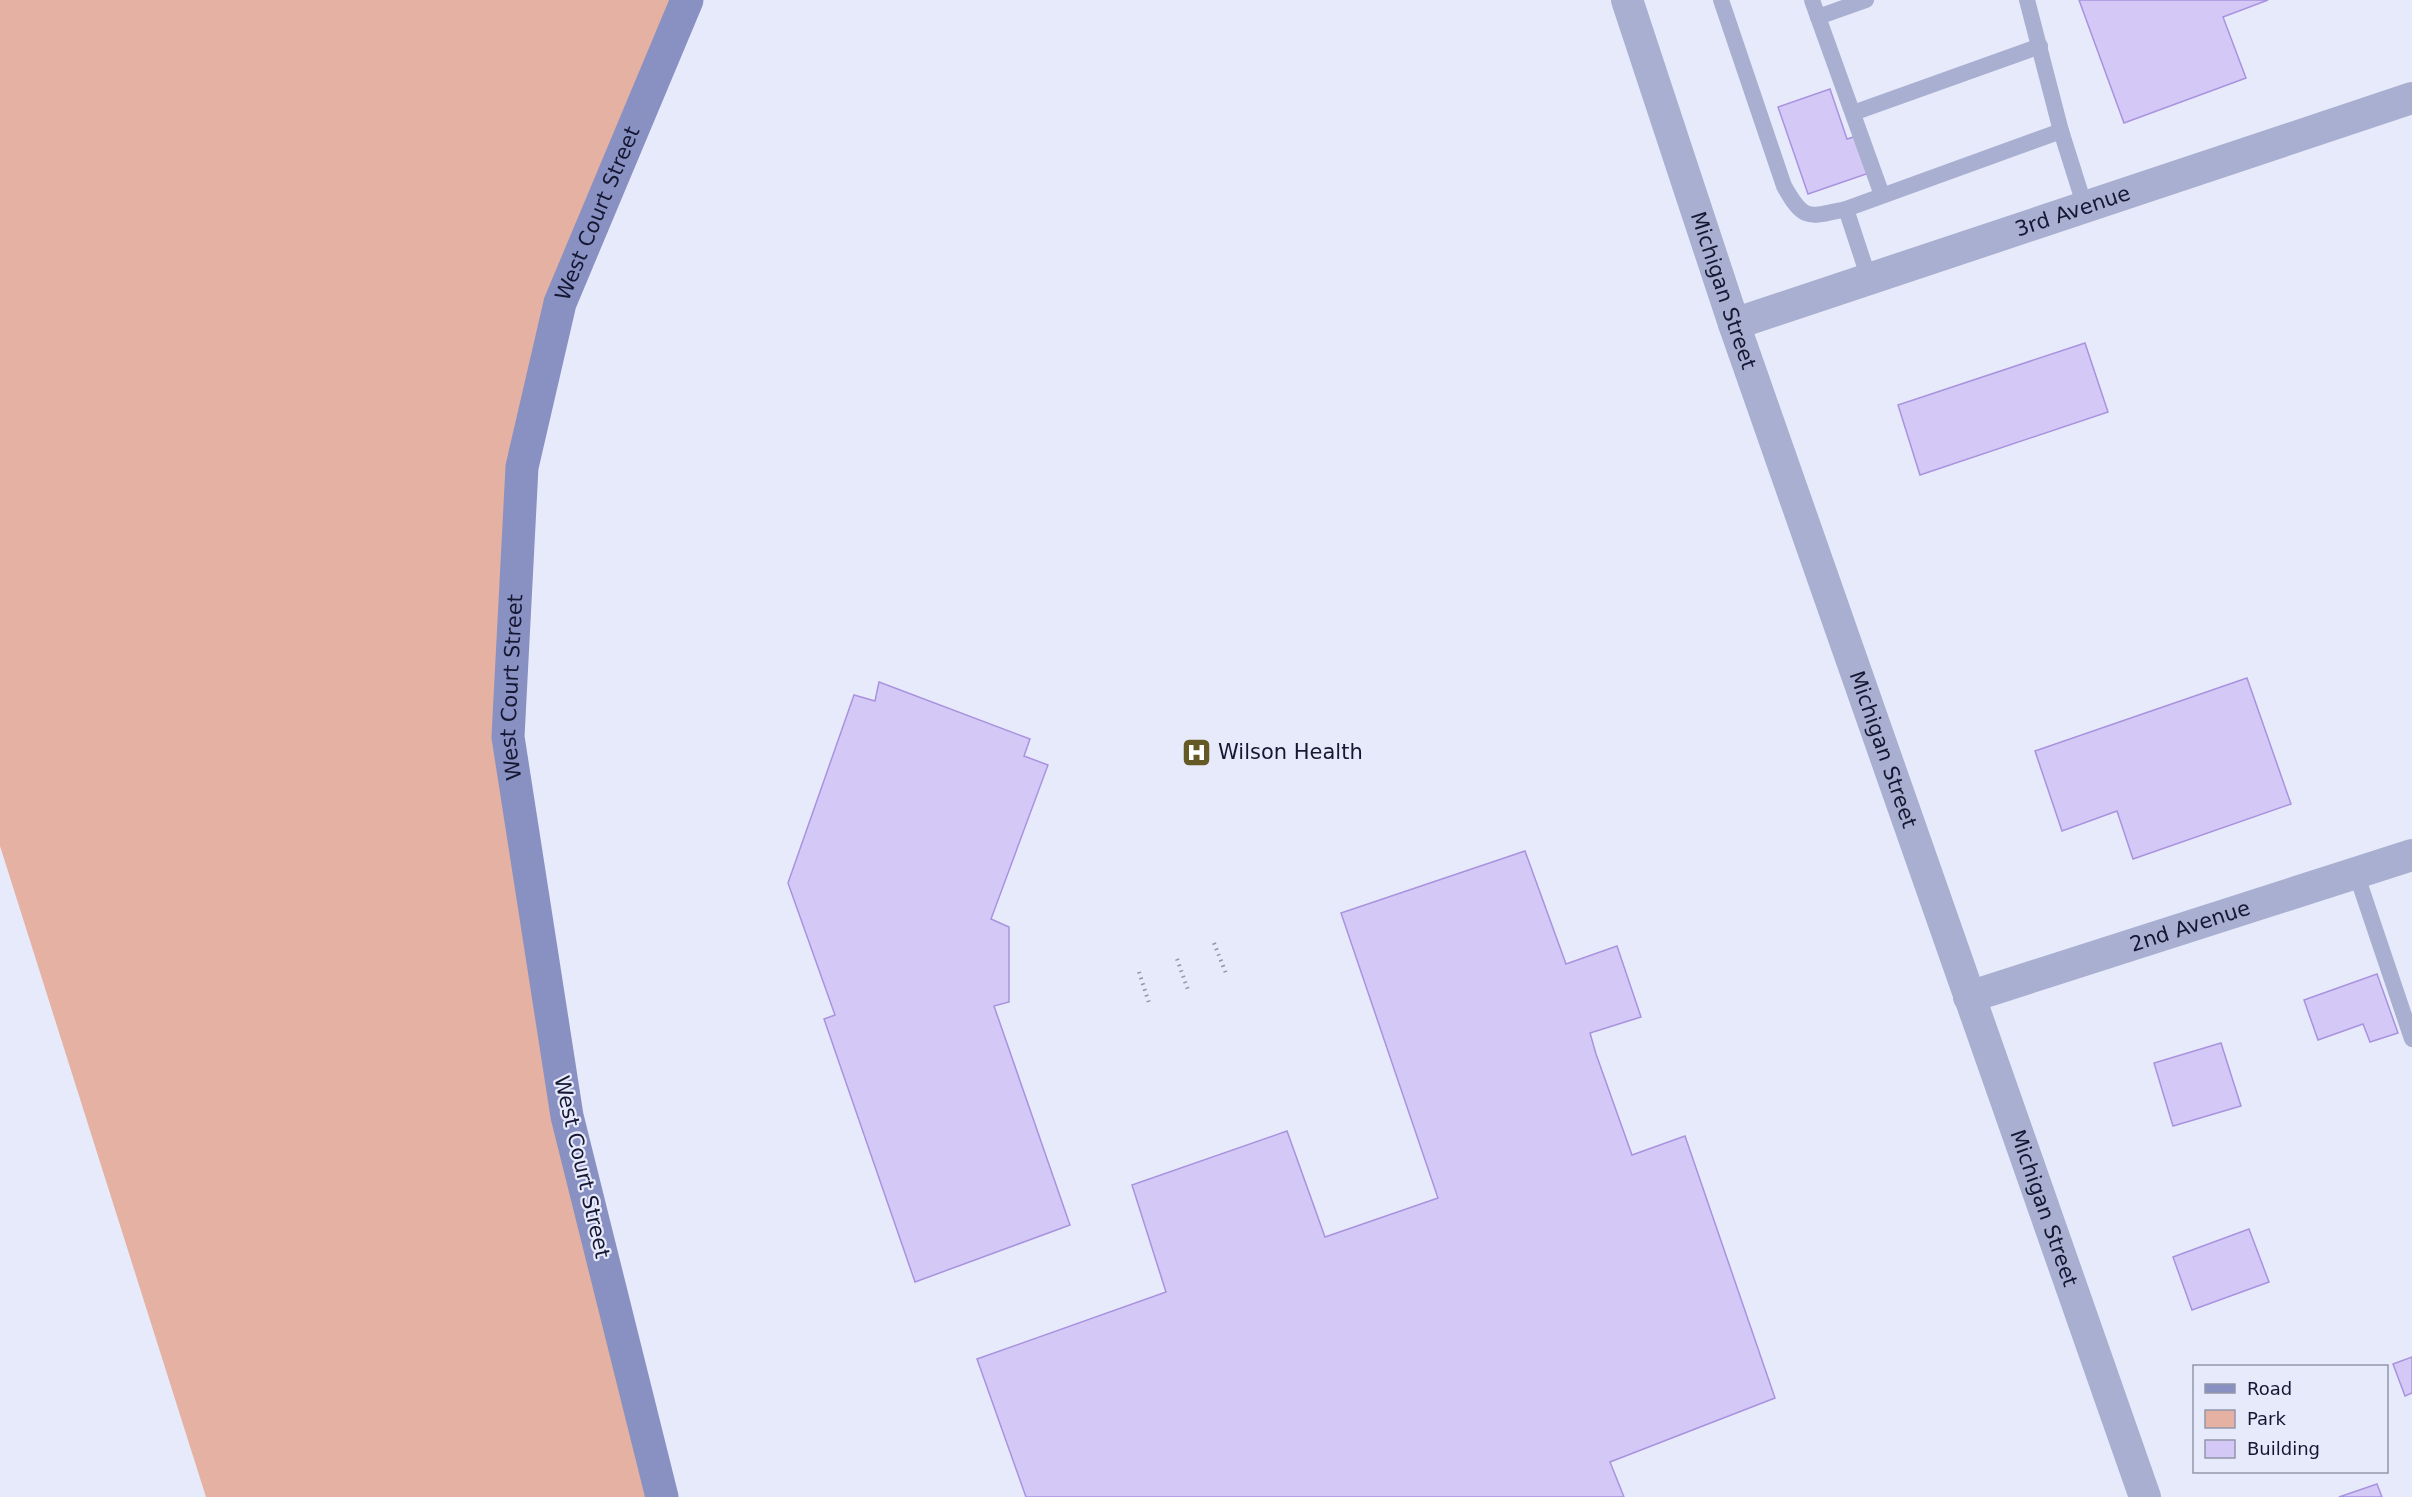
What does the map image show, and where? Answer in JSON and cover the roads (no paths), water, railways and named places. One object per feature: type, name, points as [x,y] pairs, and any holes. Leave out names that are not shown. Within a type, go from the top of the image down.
[{"type":"main road","name":"West Court Street","points":[[662,1497],[567,1116],[508,736],[522,467],[560,303],[687,0]]},
{"type":"street","name":"Michigan Street","points":[[1627,0],[1734,324],[2145,1497]]},
{"type":"street","name":"3rd Avenue","points":[[1734,324],[2412,98]]},
{"type":"street","name":"2nd Avenue","points":[[1969,997],[2412,855]]},
{"type":"lane","points":[[1721,0],[1784,186],[1796,208],[1812,216],[1846,209],[2061,131]]},
{"type":"lane","points":[[1812,0],[1882,195]]},
{"type":"lane","points":[[1818,17],[1866,0]]},
{"type":"lane","points":[[2027,0],[2061,131],[2085,207]]},
{"type":"lane","points":[[1853,113],[2040,46]]},
{"type":"lane","points":[[1846,209],[1869,279]]},
{"type":"lane","points":[[2356,873],[2412,1039]]},
{"type":"place","name":"Wilson Health","points":[[1197,752]]}]
